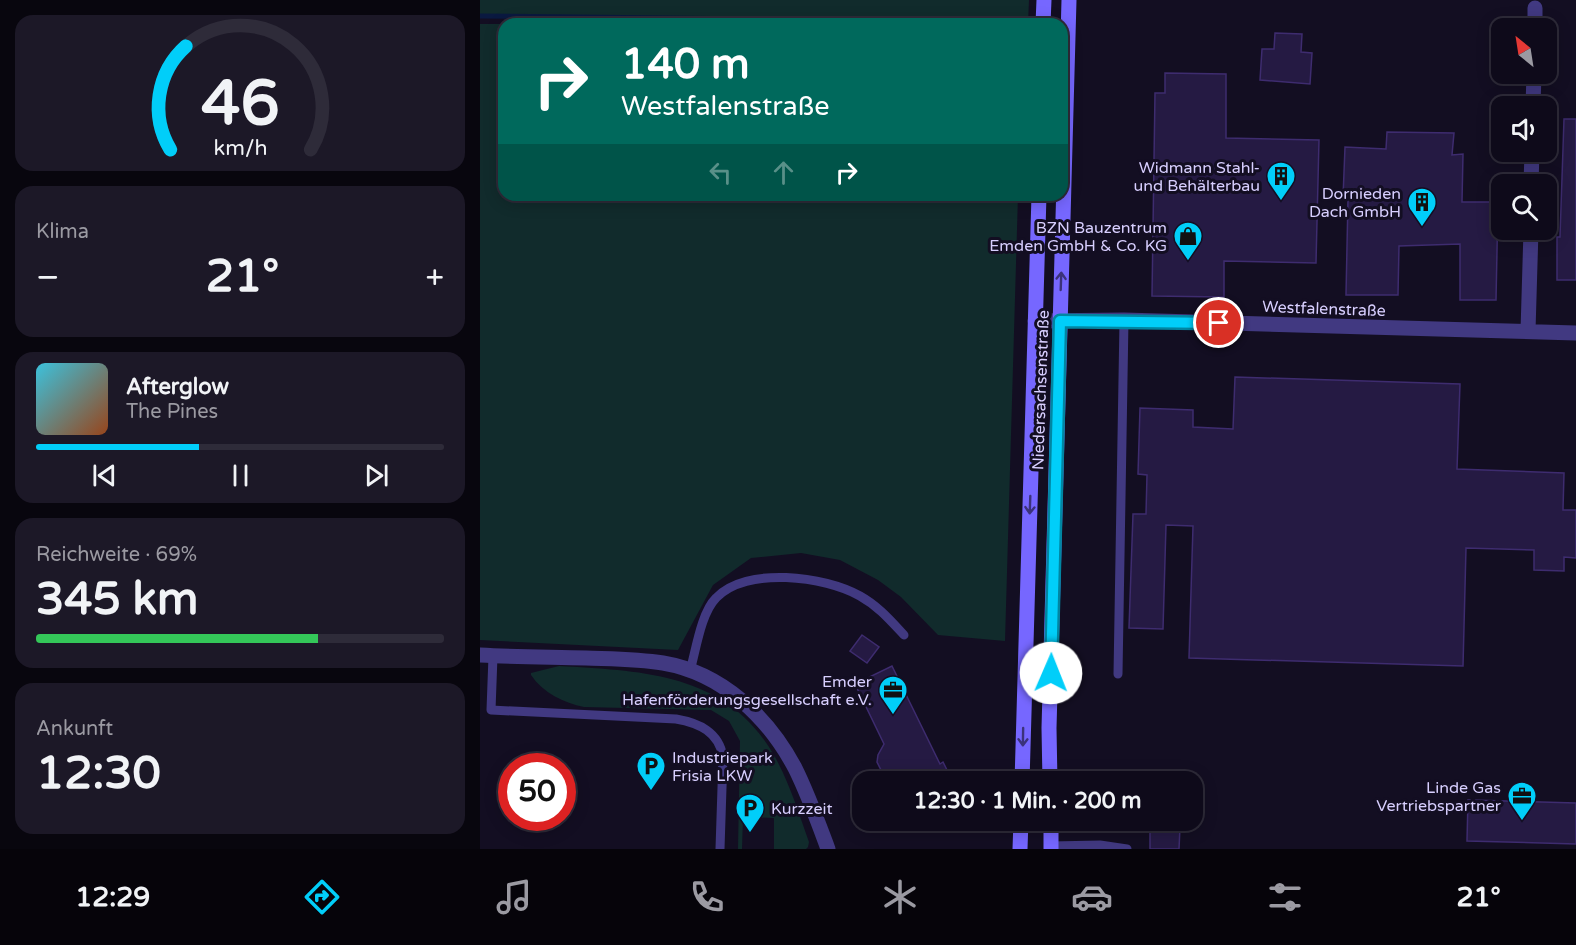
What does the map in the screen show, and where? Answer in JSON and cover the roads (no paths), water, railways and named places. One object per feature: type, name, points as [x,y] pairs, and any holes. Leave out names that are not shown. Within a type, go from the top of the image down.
[{"type":"main road","points":[[1043,18],[1044,0]]},
{"type":"main road","name":"Niedersachsenstraße","points":[[1068,36],[1069,0]]},
{"type":"main road","name":"Niedersachsenstraße","points":[[1022,771],[1038,201]]},
{"type":"main road","name":"Niedersachsenstraße","points":[[1050,771],[1049,717],[1063,201]]},
{"type":"main road","points":[[1020,849],[1021,831]]},
{"type":"main road","points":[[1051,831],[1051,847]]},
{"type":"street","points":[[1535,8],[1535,18]]},
{"type":"street","points":[[1528,331],[1530,240]]},
{"type":"street","name":"Westfalenstraße","points":[[1035,321],[1124,320],[1576,333]]},
{"type":"street","points":[[487,656],[646,661],[690,671],[718,684],[761,719],[774,736],[801,782],[828,849]]},
{"type":"lane","points":[[1118,674],[1124,320]]},
{"type":"lane","points":[[690,671],[708,609],[714,599],[726,589],[753,581],[797,578],[826,583],[857,594],[877,607],[904,635]]},
{"type":"lane","points":[[487,656],[491,710],[676,719],[695,723],[710,731],[722,749],[723,757],[720,849]]},
{"type":"lane","points":[[1051,847],[1100,845],[1127,849]]},
{"type":"waterway","points":[[480,16],[663,18]]},
{"type":"place","name":"Widmann Stahl- und Behälterbau","points":[[1281,202]]},
{"type":"place","name":"Dornieden Dach GmbH","points":[[1422,228]]},
{"type":"place","name":"BZN Bauzentrum Emden GmbH & Co. KG","points":[[1188,262]]},
{"type":"place","name":"Emder Hafenförderungsgesellschaft e.V.","points":[[893,716]]},
{"type":"place","name":"Industriepark Frisia LKW","points":[[651,792]]},
{"type":"place","name":"Linde Gas Vertriebspartner","points":[[1522,822]]},
{"type":"place","name":"Kurzzeit","points":[[750,834]]}]
